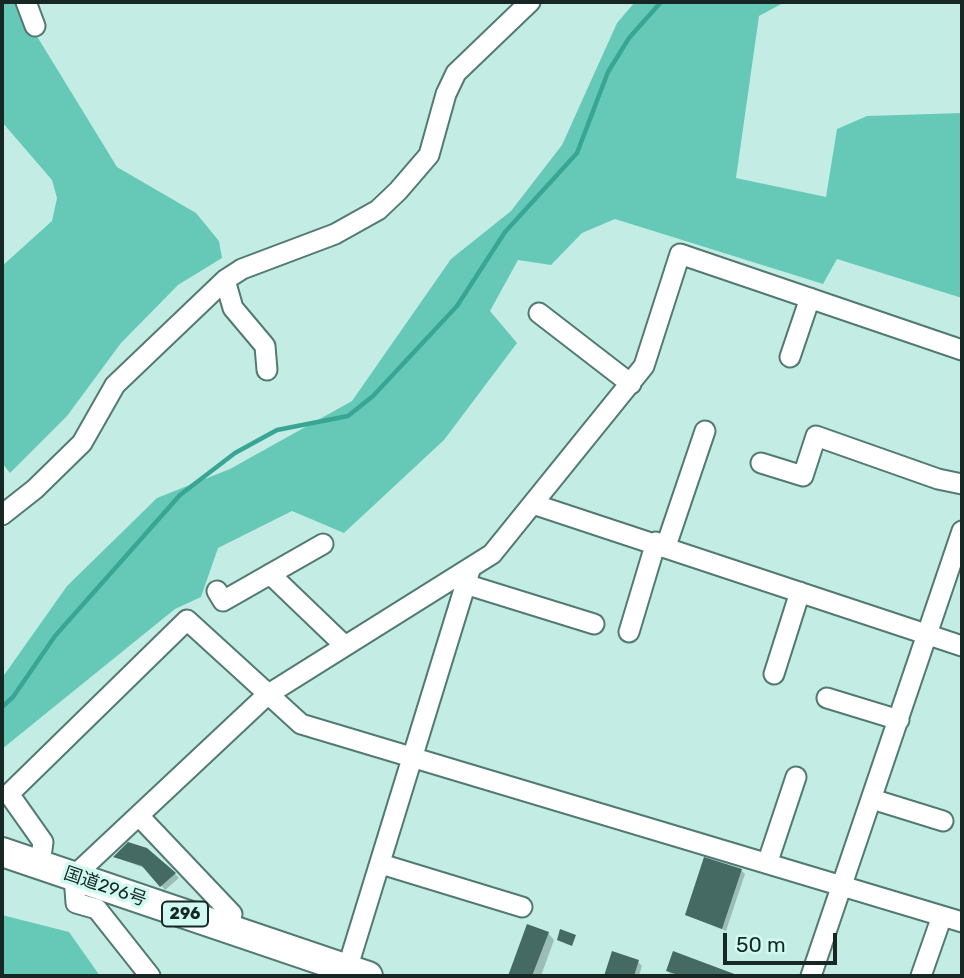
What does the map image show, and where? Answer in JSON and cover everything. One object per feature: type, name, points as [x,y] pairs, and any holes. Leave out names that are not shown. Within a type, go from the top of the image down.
[{"type":"highway","name":"国道296号","points":[[2,852],[353,974]]},
{"type":"street","points":[[26,2],[35,26]]},
{"type":"street","points":[[2,515],[35,489],[82,443],[116,385],[225,280],[242,269],[335,234],[378,210],[429,155],[446,94],[456,73],[530,2]]},
{"type":"street","points":[[149,976],[97,909],[76,903],[74,876],[267,695],[344,645],[468,577],[492,554],[644,366],[680,254],[962,350]]},
{"type":"street","points":[[225,280],[233,309],[265,346],[267,370]]},
{"type":"street","points":[[790,357],[810,298]]},
{"type":"street","points":[[539,313],[631,384]]},
{"type":"street","points":[[629,632],[705,431]]},
{"type":"street","points":[[761,463],[803,476],[816,436],[938,479],[962,484]]},
{"type":"street","points":[[533,504],[661,544],[962,646]]},
{"type":"street","points":[[811,976],[962,531]]},
{"type":"street","points":[[217,591],[223,601],[323,544]]},
{"type":"street","points":[[270,574],[344,645]]},
{"type":"street","points":[[468,577],[594,624]]},
{"type":"street","points":[[353,974],[380,864],[468,577]]},
{"type":"street","points":[[774,674],[800,592]]},
{"type":"street","points":[[40,864],[43,842],[9,794],[187,620],[301,724],[760,866],[843,884],[962,922]]},
{"type":"street","points":[[827,698],[899,720]]},
{"type":"street","points":[[760,866],[796,777]]},
{"type":"street","points":[[872,799],[943,821]]},
{"type":"street","points":[[139,816],[232,914],[228,929]]},
{"type":"street","points":[[380,864],[522,907]]},
{"type":"street","points":[[922,976],[943,916]]},
{"type":"green space","points":[[2,2],[16,2],[117,167],[196,213],[219,241],[222,258],[178,285],[121,343],[67,416],[10,473],[2,463],[2,266],[52,221],[57,198],[52,180],[2,122]]},
{"type":"green space","points":[[635,2],[785,2],[759,16],[736,178],[826,197],[837,129],[867,116],[962,113],[962,298],[837,259],[823,284],[615,219],[582,233],[551,265],[518,260],[490,311],[517,343],[444,440],[344,533],[292,511],[218,548],[201,597],[175,609],[2,749],[2,678],[67,586],[157,498],[230,469],[352,401],[451,259],[511,211],[562,145],[617,23]]},
{"type":"green space","points":[[2,915],[69,932],[100,976],[2,976]]},
{"type":"building","points":[[128,842],[147,848],[176,873],[160,887],[142,866],[113,857]]},
{"type":"building","points":[[704,857],[742,869],[722,929],[685,915]]},
{"type":"building","points":[[527,924],[549,932],[532,976],[508,976]]},
{"type":"building","points":[[560,929],[576,935],[572,946],[557,940]]},
{"type":"building","points":[[612,951],[639,960],[634,976],[604,976]]},
{"type":"building","points":[[673,951],[737,976],[682,976],[666,971]]},
{"type":"waterway","points":[[2,707],[13,697],[55,636],[180,495],[235,453],[277,430],[348,416],[373,396],[457,306],[505,232],[577,153],[608,72],[629,38],[661,2]]}]
